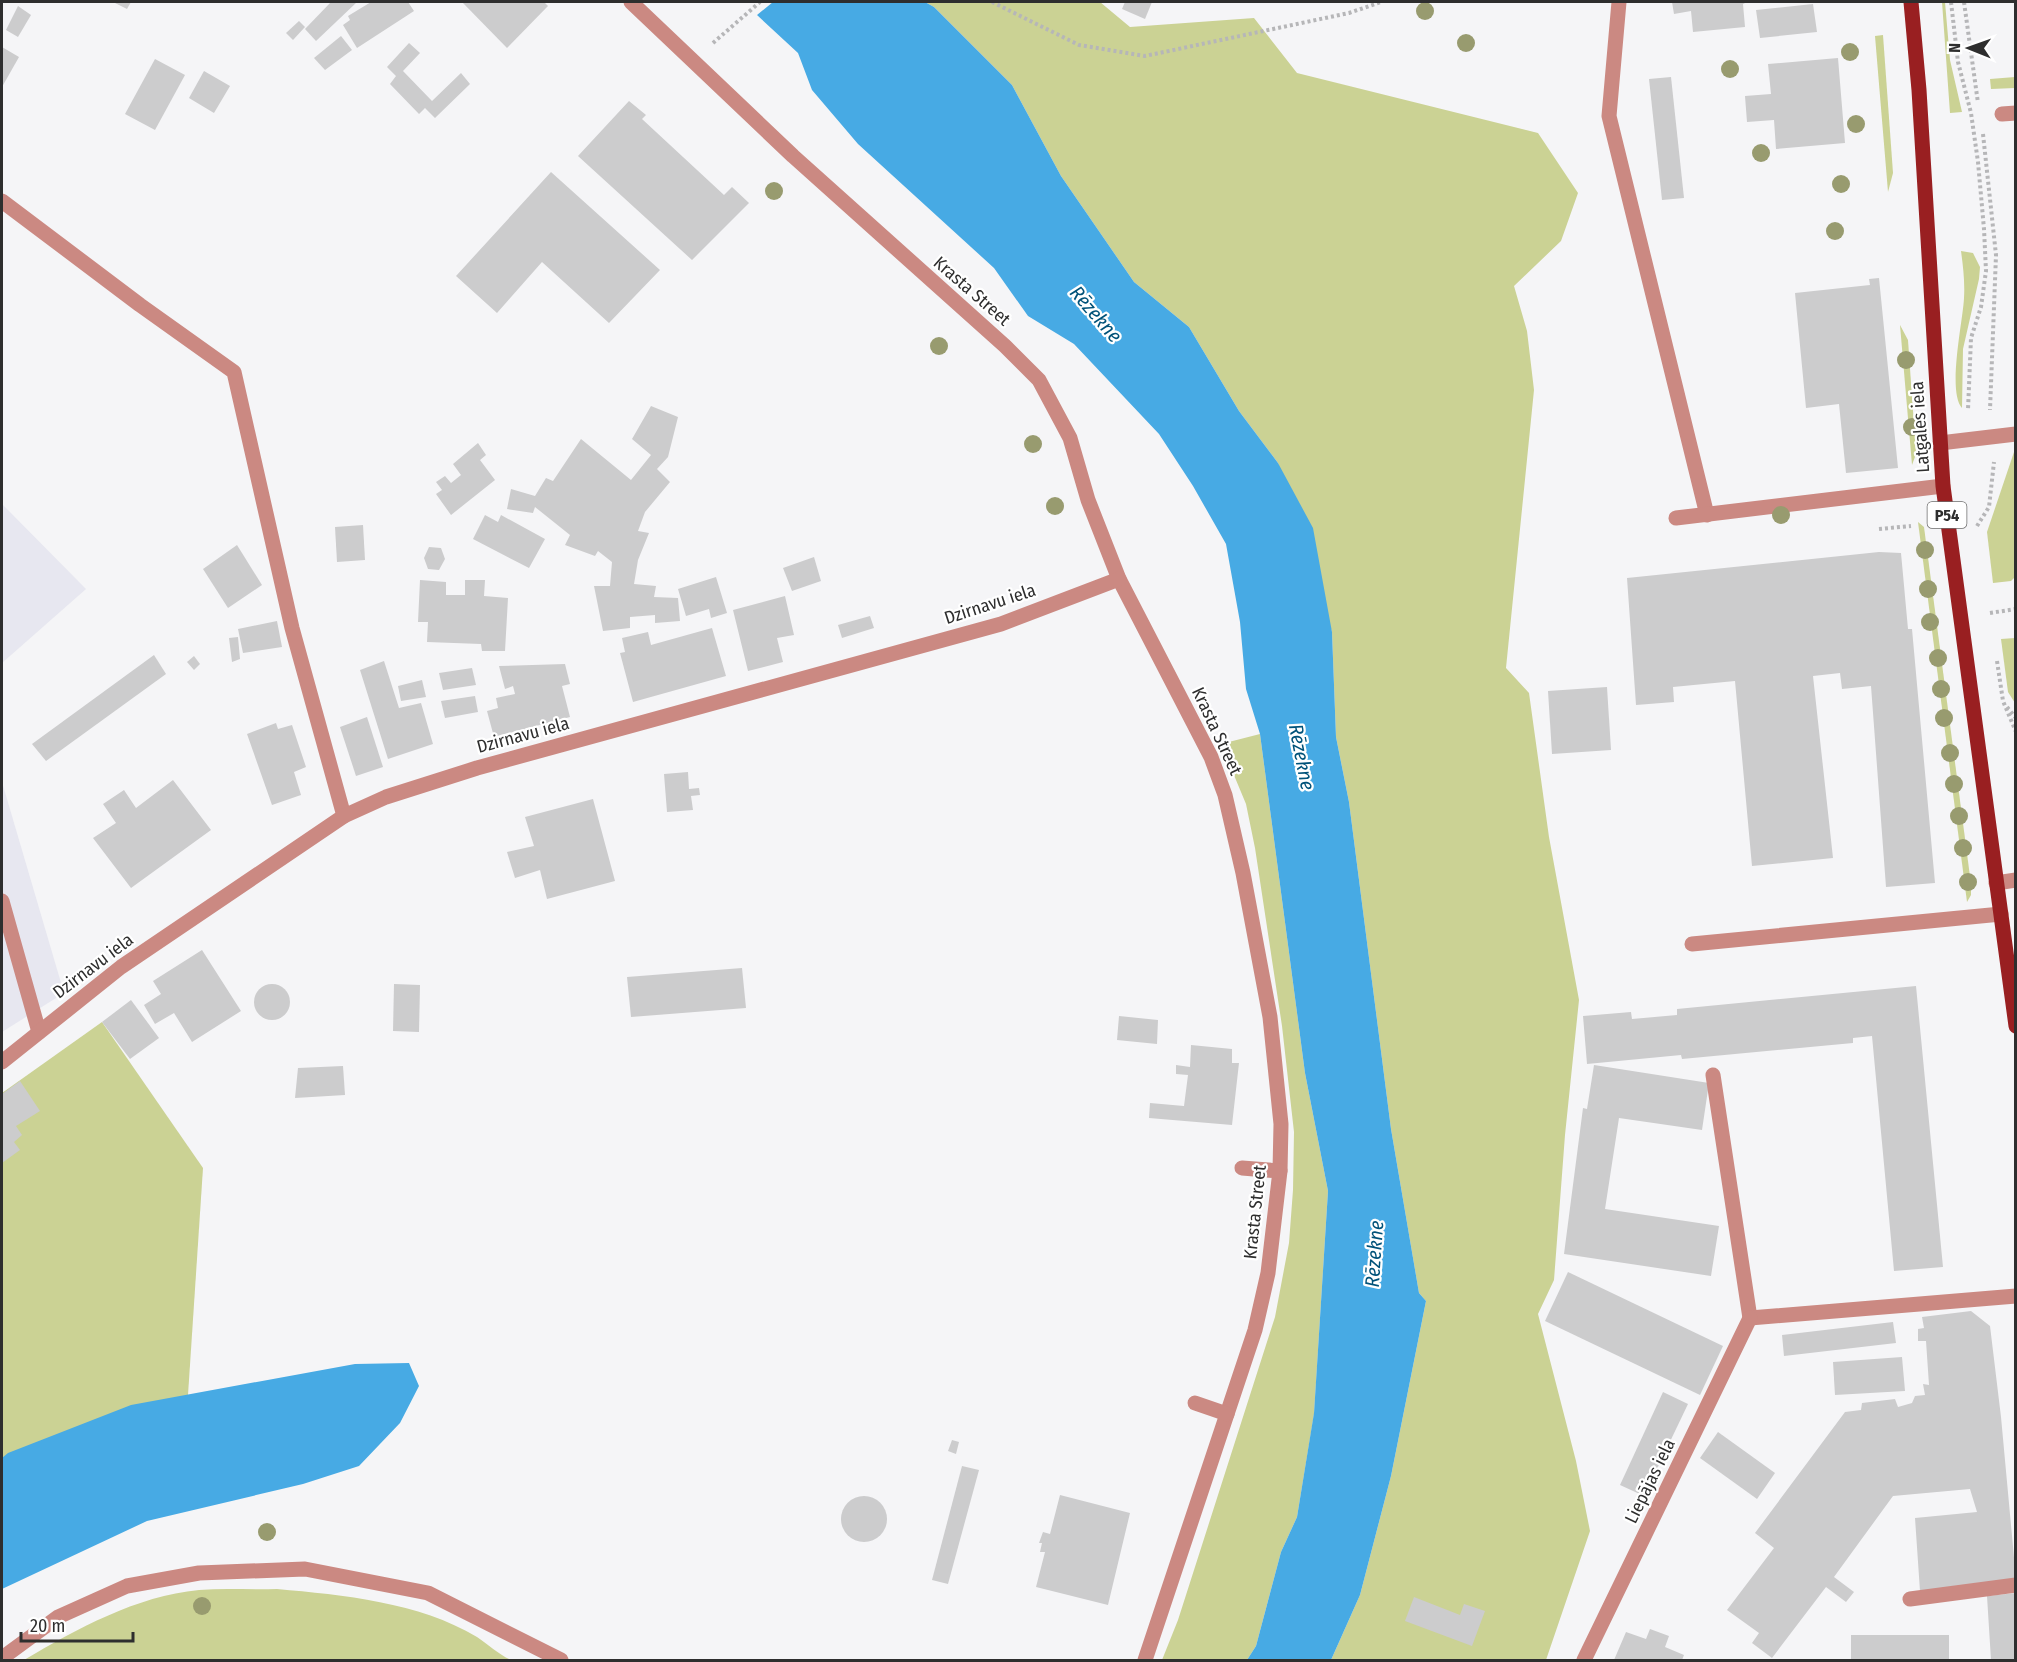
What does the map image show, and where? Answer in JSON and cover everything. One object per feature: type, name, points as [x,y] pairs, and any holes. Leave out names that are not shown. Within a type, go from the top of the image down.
[{"type":"main road","name":"Latgales iela","points":[[1911,2],[1919,90],[1943,486],[2016,1026]]},
{"type":"street","name":"Krasta Street","points":[[631,2],[695,60],[793,156],[1005,346],[1039,380],[1070,438],[1088,500],[1119,579],[1211,757],[1225,795],[1270,1017],[1281,1124],[1280,1171],[1268,1273],[1255,1330],[1145,1660]]},
{"type":"street","points":[[1619,2],[1609,116],[1707,515]]},
{"type":"street","points":[[2,201],[140,305],[234,372],[292,628],[344,816]]},
{"type":"street","points":[[1940,443],[2016,434]]},
{"type":"street","points":[[1676,518],[1943,486]]},
{"type":"street","name":"Dzirnavu iela","points":[[2,1062],[121,967],[344,816],[386,797],[477,768],[1001,624],[1119,579]]},
{"type":"street","points":[[1996,883],[2016,880]]},
{"type":"street","points":[[2,901],[39,1032]]},
{"type":"street","points":[[1692,944],[2001,914]]},
{"type":"street","points":[[1713,1075],[1750,1318],[2016,1296]]},
{"type":"street","points":[[1242,1168],[1280,1171]]},
{"type":"street","name":"Liepājas iela","points":[[1584,1660],[1750,1318]]},
{"type":"street","points":[[1195,1403],[1227,1414]]},
{"type":"street","points":[[2,1658],[58,1617],[127,1586],[200,1573],[305,1569],[428,1593],[561,1660]]},
{"type":"street","points":[[1910,1599],[2016,1585]]},
{"type":"path","points":[[695,60],[760,2]]},
{"type":"path","points":[[992,2],[1078,45],[1145,56],[1349,13],[1381,2]]},
{"type":"path","points":[[1951,2],[1958,62],[1971,112],[1978,162],[1985,250],[1981,307],[1971,338],[1968,440]]},
{"type":"path","points":[[1964,2],[1979,112]]},
{"type":"path","points":[[1975,518],[1976,526],[1989,507],[1994,453],[1989,415],[1996,255],[1981,124]]},
{"type":"path","points":[[1879,529],[1911,526]]},
{"type":"path","points":[[1990,613],[2016,609]]},
{"type":"path","points":[[2016,718],[2003,701],[2016,732]]},
{"type":"shaded area","points":[[2,504],[86,589],[2,663]]},
{"type":"shaded area","points":[[2,782],[64,993],[2,1032]]},
{"type":"green space","points":[[925,2],[1100,2],[1130,27],[1254,18],[1297,73],[1538,133],[1578,193],[1561,241],[1514,286],[1527,331],[1534,390],[1506,668],[1529,693],[1549,837],[1579,1000],[1565,1135],[1554,1280],[1538,1314],[1576,1461],[1590,1531],[1546,1660],[1331,1660],[1360,1595],[1391,1476],[1426,1301],[1419,1293],[1391,1129],[1349,802],[1336,737],[1332,632],[1278,463],[1239,411],[1189,327],[1134,282],[1061,176],[1012,85],[934,7]]},
{"type":"green space","points":[[1942,2],[1945,2],[1950,60],[1962,112],[1950,113]]},
{"type":"green space","points":[[1883,35],[1893,173],[1888,192],[1875,36]]},
{"type":"green space","points":[[2015,77],[2015,88],[1991,89],[1990,79]]},
{"type":"green space","points":[[1961,251],[1973,253],[1980,267],[1963,349],[1962,408],[1956,387],[1964,292]]},
{"type":"green space","points":[[1900,325],[1908,340],[1916,454],[1912,465]]},
{"type":"green space","points":[[2014,452],[2015,577],[2011,581],[1993,583],[1987,532]]},
{"type":"green space","points":[[1918,522],[1924,527],[1971,884],[1971,895],[1967,902]]},
{"type":"green space","points":[[2016,638],[2015,703],[2008,692],[2001,639]]},
{"type":"green space","points":[[1260,734],[1305,1073],[1328,1191],[1314,1414],[1297,1517],[1281,1552],[1256,1646],[1247,1660],[1162,1660],[1178,1620],[1275,1317],[1289,1243],[1294,1132],[1282,1026],[1255,848],[1246,804],[1221,744]]},
{"type":"green space","points":[[102,1022],[203,1168],[188,1395],[2,1458],[2,1093]]},
{"type":"green space","points":[[277,1589],[328,1594],[406,1608],[454,1625],[477,1637],[511,1660],[24,1660],[86,1626],[153,1599],[199,1590]]},
{"type":"water","name":"Rēzekne","points":[[773,2],[925,2],[934,7],[1012,85],[1061,176],[1134,282],[1189,327],[1239,411],[1278,463],[1313,528],[1332,632],[1336,737],[1349,802],[1391,1129],[1419,1293],[1426,1301],[1391,1476],[1360,1595],[1331,1660],[1247,1660],[1256,1646],[1281,1552],[1297,1517],[1314,1413],[1328,1191],[1305,1073],[1260,734],[1246,689],[1240,622],[1226,544],[1193,486],[1159,434],[1074,344],[1028,316],[994,268],[858,144],[812,90],[798,53],[757,15]]},
{"type":"water","points":[[409,1363],[419,1386],[400,1423],[359,1466],[303,1484],[147,1521],[2,1589],[2,1458],[8,1453],[131,1405],[355,1364]]},
{"type":"building","points":[[113,2],[131,2],[127,9]]},
{"type":"building","points":[[331,2],[357,2],[316,41],[305,29]]},
{"type":"building","points":[[371,2],[408,2],[414,11],[357,48],[343,25],[350,20],[348,16]]},
{"type":"building","points":[[462,2],[544,2],[548,6],[507,48]]},
{"type":"building","points":[[1125,2],[1152,2],[1145,19],[1122,9]]},
{"type":"building","points":[[1672,2],[1747,2],[1743,4],[1745,27],[1693,32],[1691,11],[1674,14]]},
{"type":"building","points":[[1813,4],[1817,32],[1760,38],[1756,10]]},
{"type":"building","points":[[18,6],[31,15],[18,37],[6,30]]},
{"type":"building","points":[[299,21],[305,27],[293,40],[286,33]]},
{"type":"building","points":[[341,36],[352,50],[325,70],[314,58]]},
{"type":"building","points":[[409,43],[420,53],[403,71],[432,101],[461,73],[470,84],[435,118],[425,108],[419,114],[390,84],[396,76],[387,67]]},
{"type":"building","points":[[2,47],[19,57],[2,87]]},
{"type":"building","points":[[1838,58],[1845,143],[1776,149],[1774,120],[1747,122],[1745,96],[1771,94],[1768,64]]},
{"type":"building","points":[[155,59],[185,75],[155,130],[125,114]]},
{"type":"building","points":[[204,71],[230,86],[214,113],[189,98]]},
{"type":"building","points":[[1671,77],[1684,198],[1662,200],[1649,79]]},
{"type":"building","points":[[629,101],[646,115],[642,119],[724,195],[732,187],[749,203],[692,260],[578,156]]},
{"type":"building","points":[[551,172],[660,270],[609,323],[542,262],[497,313],[456,276]]},
{"type":"building","points":[[1879,278],[1898,468],[1846,473],[1839,404],[1806,408],[1795,293],[1870,285],[1869,279]]},
{"type":"building","points":[[651,406],[678,417],[668,457],[657,469],[670,482],[645,512],[638,531],[649,533],[638,560],[634,584],[656,586],[654,597],[678,598],[680,621],[655,623],[655,615],[630,617],[630,628],[603,631],[594,586],[610,586],[612,562],[598,551],[595,556],[565,545],[570,535],[535,507],[533,513],[507,509],[511,489],[535,496],[546,478],[553,481],[581,439],[631,480],[651,455],[632,439]]},
{"type":"building","points":[[478,443],[486,455],[480,460],[495,480],[451,515],[436,494],[442,490],[436,482],[445,476],[451,483],[461,475],[453,464]]},
{"type":"building","points":[[485,515],[498,522],[501,515],[545,539],[529,568],[473,539]]},
{"type":"building","points":[[363,525],[365,560],[337,562],[335,527]]},
{"type":"building","points":[[237,545],[262,585],[228,608],[203,569]]},
{"type":"building","points":[[429,547],[441,548],[445,559],[439,570],[428,569],[424,558]]},
{"type":"building","points":[[1879,552],[1901,553],[1908,629],[1912,629],[1935,883],[1886,887],[1871,686],[1842,689],[1840,673],[1813,676],[1833,858],[1752,866],[1735,681],[1673,687],[1674,702],[1636,705],[1627,578]]},
{"type":"building","points":[[814,557],[821,581],[792,591],[783,568]]},
{"type":"building","points":[[716,577],[727,613],[711,618],[709,609],[686,616],[678,589]]},
{"type":"building","points":[[420,580],[446,582],[446,595],[465,595],[465,580],[485,580],[484,596],[508,598],[505,651],[482,651],[481,644],[427,642],[428,622],[418,622]]},
{"type":"building","points":[[785,596],[794,635],[777,638],[783,662],[748,671],[733,610]]},
{"type":"building","points":[[870,616],[874,628],[842,638],[838,625]]},
{"type":"building","points":[[277,621],[282,647],[243,653],[238,629]]},
{"type":"building","points":[[712,628],[726,676],[633,702],[620,653],[625,652],[622,638],[648,632],[651,645]]},
{"type":"building","points":[[238,637],[240,659],[232,662],[229,638]]},
{"type":"building","points":[[154,655],[166,674],[46,761],[32,744]]},
{"type":"building","points":[[194,656],[200,664],[194,670],[187,662]]},
{"type":"building","points":[[384,661],[399,708],[421,703],[433,744],[388,759],[360,670]]},
{"type":"building","points":[[565,664],[570,684],[562,686],[570,717],[494,737],[487,711],[498,708],[496,698],[515,694],[513,686],[505,689],[499,666]]},
{"type":"building","points":[[472,668],[476,685],[443,690],[439,673]]},
{"type":"building","points":[[422,680],[426,697],[401,701],[398,686]]},
{"type":"building","points":[[1607,687],[1611,750],[1552,754],[1548,691]]},
{"type":"building","points":[[475,696],[478,712],[445,718],[441,701]]},
{"type":"building","points":[[367,717],[383,767],[356,776],[340,727]]},
{"type":"building","points":[[276,723],[278,729],[292,725],[306,767],[294,772],[301,795],[272,805],[247,734]]},
{"type":"building","points":[[688,772],[689,789],[699,788],[700,795],[691,796],[693,810],[667,812],[664,774]]},
{"type":"building","points":[[173,780],[211,830],[131,888],[93,838],[116,823],[103,804],[124,790],[136,808]]},
{"type":"building","points":[[593,799],[615,881],[547,899],[540,870],[515,878],[507,852],[534,846],[525,817]]},
{"type":"building","points":[[202,950],[241,1011],[192,1042],[174,1013],[155,1024],[144,1005],[161,994],[153,981]]},
{"type":"building","points":[[742,968],[746,1008],[631,1017],[627,977]]},
{"type":"building","points":[[272,984],[285,989],[290,1002],[285,1015],[272,1020],[259,1015],[254,1002],[259,989]]},
{"type":"building","points":[[394,984],[420,985],[419,1032],[393,1031]]},
{"type":"building","points":[[1916,986],[1943,1267],[1894,1271],[1872,1036],[1853,1038],[1853,1043],[1682,1059],[1681,1055],[1587,1064],[1583,1016],[1631,1012],[1632,1019],[1677,1015],[1677,1009]]},
{"type":"building","points":[[131,1000],[159,1038],[130,1059],[102,1022]]},
{"type":"building","points":[[1119,1016],[1158,1020],[1157,1044],[1117,1040]]},
{"type":"building","points":[[1191,1045],[1232,1049],[1232,1063],[1239,1063],[1232,1125],[1149,1118],[1150,1103],[1184,1106],[1188,1075],[1176,1074],[1176,1065],[1190,1067]]},
{"type":"building","points":[[1594,1065],[1709,1083],[1702,1130],[1619,1118],[1605,1209],[1719,1226],[1711,1276],[1564,1254],[1583,1108],[1587,1109]]},
{"type":"building","points":[[343,1066],[345,1095],[295,1098],[298,1068]]},
{"type":"building","points":[[20,1081],[40,1111],[16,1126],[22,1135],[14,1142],[20,1150],[2,1163],[2,1094]]},
{"type":"building","points":[[1568,1272],[1723,1346],[1700,1395],[1545,1321]]},
{"type":"building","points":[[1971,1311],[1990,1326],[2016,1579],[1920,1591],[1915,1518],[1977,1512],[1970,1489],[1893,1496],[1834,1577],[1854,1592],[1846,1602],[1826,1587],[1772,1658],[1752,1643],[1759,1633],[1727,1610],[1774,1548],[1755,1533],[1845,1412],[1861,1410],[1862,1403],[1895,1399],[1898,1407],[1912,1403],[1915,1396],[1925,1395],[1923,1384],[1929,1385],[1926,1341],[1918,1341],[1918,1329],[1924,1328],[1922,1317]]},
{"type":"building","points":[[1893,1322],[1896,1343],[1784,1356],[1782,1335]]},
{"type":"building","points":[[1902,1357],[1905,1391],[1835,1395],[1833,1362]]},
{"type":"building","points":[[1663,1392],[1688,1404],[1644,1496],[1620,1485]]},
{"type":"building","points":[[1718,1432],[1775,1473],[1757,1499],[1700,1458]]},
{"type":"building","points":[[952,1440],[959,1442],[956,1454],[948,1451]]},
{"type":"building","points":[[962,1466],[979,1470],[948,1584],[932,1580]]},
{"type":"building","points":[[1060,1495],[1130,1513],[1108,1605],[1036,1587],[1045,1552],[1040,1552],[1042,1543],[1039,1543],[1043,1532],[1050,1534]]},
{"type":"building","points":[[864,1496],[880,1503],[887,1519],[880,1535],[864,1542],[848,1535],[841,1519],[848,1503]]},
{"type":"building","points":[[2016,1593],[2016,1660],[1991,1660],[1987,1596]]},
{"type":"building","points":[[1414,1597],[1460,1615],[1464,1604],[1485,1611],[1472,1646],[1405,1621]]},
{"type":"building","points":[[1650,1629],[1669,1636],[1665,1647],[1684,1655],[1682,1660],[1614,1660],[1626,1632],[1646,1639]]},
{"type":"building","points":[[1851,1635],[1949,1635],[1949,1660],[1851,1660]]}]
